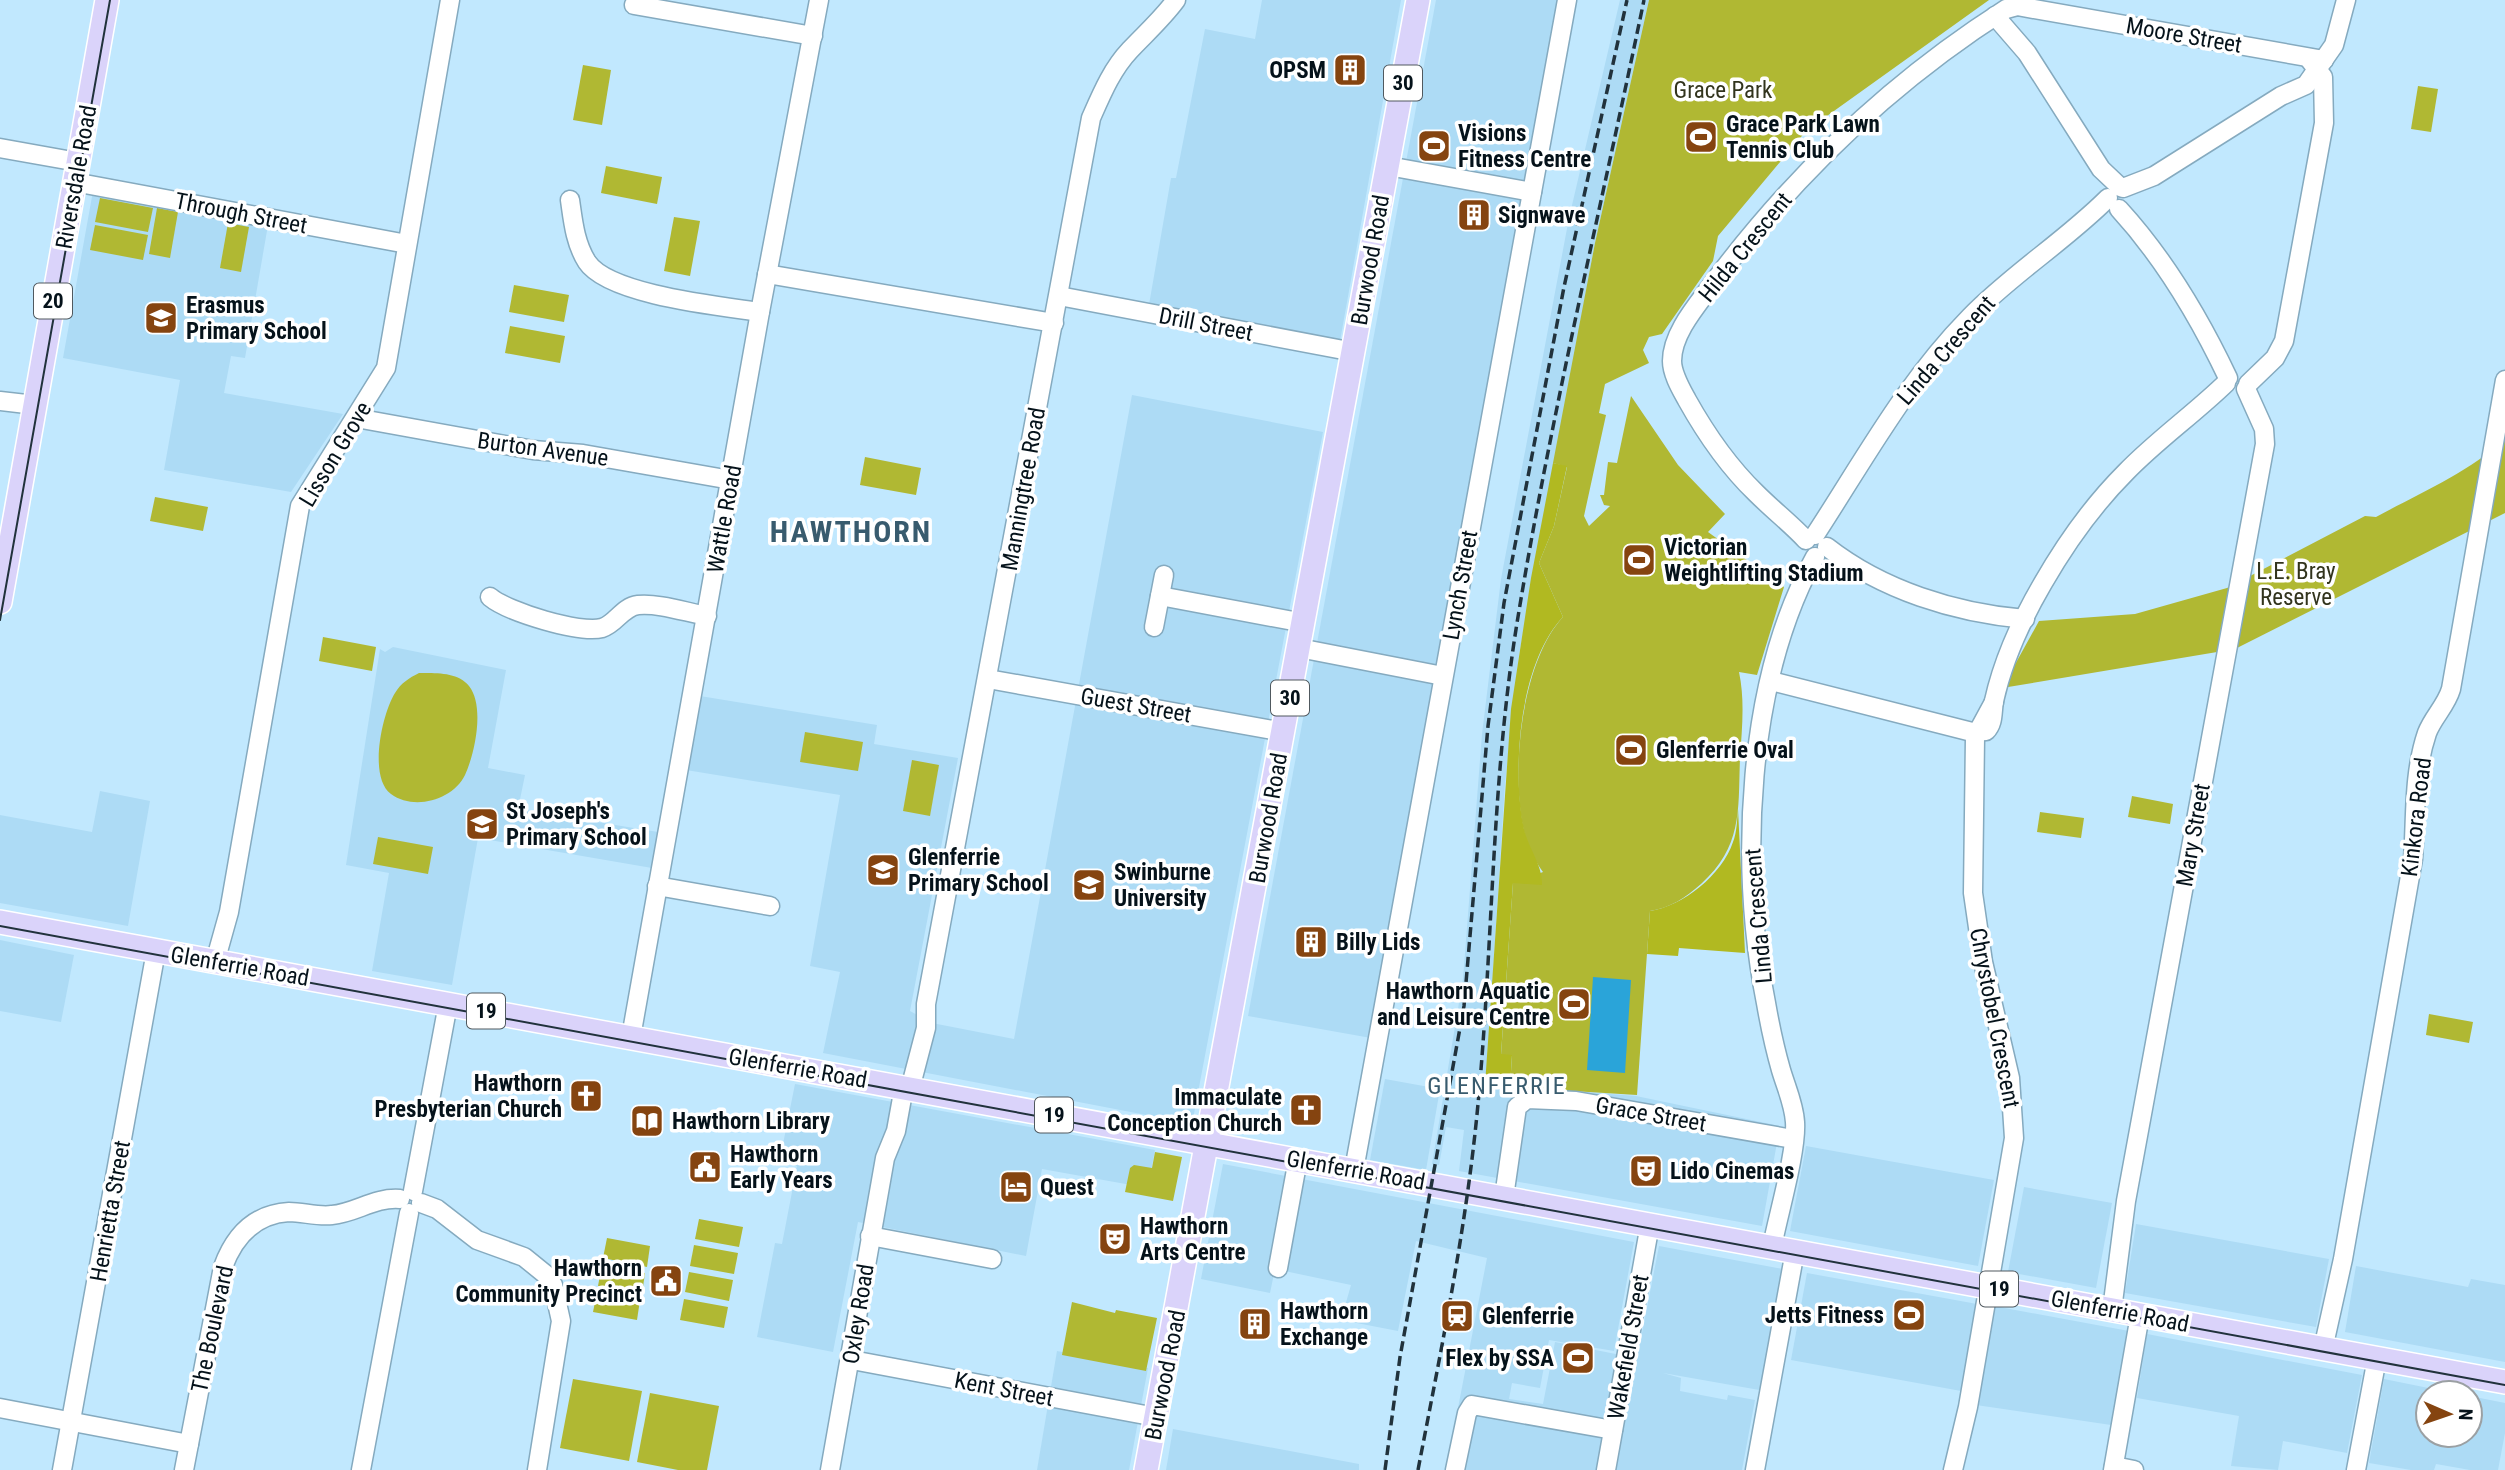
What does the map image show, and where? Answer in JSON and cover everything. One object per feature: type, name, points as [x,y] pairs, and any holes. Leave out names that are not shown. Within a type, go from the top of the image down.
[{"type":"main road","name":"Riversdale Road","points":[[0,602],[107,0]]},
{"type":"main road","name":"Burwood Road","points":[[1146,1470],[1209,1143],[1418,0]]},
{"type":"main road","name":"Glenferrie Road","points":[[0,922],[2505,1382]]},
{"type":"street","name":"Lisson Grove","points":[[220,963],[300,506],[386,368],[450,0]]},
{"type":"street","name":"Wattle Road","points":[[631,1037],[760,312],[819,0]]},
{"type":"street","name":"Manningtree Road","points":[[901,1087],[915,1025],[926,1004],[1091,118],[1108,80],[1129,51],[1157,24],[1176,0]]},
{"type":"street","name":"Lynch Street","points":[[1354,1170],[1567,0]]},
{"type":"street","points":[[634,5],[813,36]]},
{"type":"street","name":"Mary Street","points":[[2009,6],[2027,52],[2261,423],[2265,444],[2106,1309]]},
{"type":"street","name":"Moore Street","points":[[2009,6],[2321,68]]},
{"type":"street","name":"Hilda Crescent","points":[[1816,545],[1739,475],[1700,423],[1673,369],[1672,360],[1678,336],[1739,250],[1815,163],[1893,89],[2009,6]]},
{"type":"street","points":[[2237,384],[2271,362],[2284,341],[2324,123],[2335,90],[2321,68],[2334,45],[2345,8]]},
{"type":"street","name":"Linda Crescent","points":[[1772,1247],[1793,1139],[1793,1111],[1765,1002],[1754,926],[1751,823],[1760,733],[1771,681],[1800,584],[1834,505],[1890,414],[1938,352],[2015,275],[2086,220],[2281,96],[2300,78],[2321,68]]},
{"type":"street","name":"Through Street","points":[[0,148],[76,172],[407,244]]},
{"type":"street","points":[[1388,166],[1532,192]]},
{"type":"street","points":[[570,200],[576,235],[586,260],[613,282],[638,290],[760,312]]},
{"type":"street","points":[[767,274],[1054,323]]},
{"type":"street","name":"Drill Street","points":[[1059,296],[1354,352]]},
{"type":"street","name":"Kinkora Road","points":[[2328,1350],[2413,859],[2415,794],[2426,736],[2445,706],[2451,689],[2505,380]]},
{"type":"street","name":"Chrystobel Crescent","points":[[1953,1470],[1990,1287],[2011,1163],[2014,1111],[2005,1049],[1977,928],[1972,858],[1979,733],[1994,702],[2025,619],[2062,553],[2106,493],[2128,470],[2195,413],[2237,384]]},
{"type":"street","points":[[0,401],[34,411]]},
{"type":"street","points":[[0,408],[34,411]]},
{"type":"street","name":"Burton Avenue","points":[[356,418],[533,450],[583,454],[731,480]]},
{"type":"street","points":[[1816,545],[1915,596],[1999,616],[2025,619]]},
{"type":"street","points":[[1154,627],[1164,575]]},
{"type":"street","points":[[1160,596],[1304,623]]},
{"type":"street","points":[[490,597],[505,608],[536,618],[594,629],[605,627],[628,608],[640,605],[707,616]]},
{"type":"street","points":[[1299,649],[1443,676]]},
{"type":"street","name":"Guest Street","points":[[988,679],[1284,732]]},
{"type":"street","points":[[1771,681],[1979,733]]},
{"type":"street","points":[[657,886],[770,906]]},
{"type":"street","name":"Henrietta Street","points":[[62,1470],[156,951]]},
{"type":"street","points":[[360,1470],[448,1004]]},
{"type":"street","name":"Oxley Road","points":[[830,1470],[852,1360],[855,1320],[870,1236],[885,1158],[896,1131],[901,1087]]},
{"type":"street","name":"Grace Street","points":[[1504,1197],[1517,1107],[1527,1099],[1576,1101],[1793,1139]]},
{"type":"street","points":[[1278,1268],[1298,1159]]},
{"type":"street","name":"The Boulevard","points":[[184,1470],[223,1267],[231,1245],[246,1228],[264,1217],[288,1212],[332,1215],[384,1198],[411,1202]]},
{"type":"street","points":[[411,1202],[437,1209],[477,1240],[524,1257],[545,1274],[553,1285],[561,1321],[537,1470]]},
{"type":"street","name":"Wakefield Street","points":[[1606,1470],[1626,1345],[1650,1224]]},
{"type":"street","points":[[870,1236],[992,1259]]},
{"type":"street","points":[[1755,1470],[1796,1251]]},
{"type":"street","points":[[2134,1470],[2113,1468],[2140,1315]]},
{"type":"street","points":[[2356,1470],[2376,1358]]},
{"type":"street","name":"Kent Street","points":[[852,1360],[1156,1417]]},
{"type":"street","points":[[1455,1470],[1467,1413],[1472,1405],[1613,1430]]},
{"type":"street","points":[[0,1408],[189,1444]]},
{"type":"shaded area","points":[[1262,0],[1401,0],[1337,358],[1146,322],[1171,178],[1176,178],[1205,29],[1255,39]]},
{"type":"shaded area","points":[[1436,0],[1558,0],[1371,1038],[1248,1016]]},
{"type":"shaded area","points":[[1620,0],[1649,0],[1595,243],[1519,655],[1505,784],[1486,1084],[1636,1096],[1780,1126],[1762,1226],[1459,1171],[1464,1130],[1446,1127],[1439,1165],[1432,1164],[1463,979],[1482,734],[1501,579],[1569,218]]},
{"type":"shaded area","name":"Erasmus Primary School","points":[[93,191],[268,225],[245,358],[231,356],[224,393],[343,414],[291,492],[164,470],[180,380],[63,358]]},
{"type":"shaded area","points":[[1132,395],[1323,432],[1193,1119],[1188,1123],[823,1053],[840,972],[810,966],[840,795],[686,770],[700,696],[877,725],[874,744],[958,758],[910,1011],[932,1023],[1014,1039]]},
{"type":"shaded area","points":[[1553,463],[1567,466],[1554,526],[1539,563],[1563,617],[1548,636],[1537,660],[1523,715],[1519,744],[1523,824],[1540,870],[1542,885],[1513,883],[1501,1054],[1512,1055],[1510,1087],[1485,1085],[1511,709],[1531,578]]},
{"type":"shaded area","name":"St Joseph's Primary School","points":[[393,647],[506,670],[488,768],[525,775],[518,809],[658,832],[652,868],[478,838],[452,985],[372,971],[389,873],[346,865],[380,649],[385,652]]},
{"type":"shaded area","points":[[100,791],[150,801],[128,926],[0,903],[0,815],[92,832]]},
{"type":"shaded area","points":[[1738,809],[1745,953],[1679,948],[1678,956],[1647,954],[1650,911],[1688,896],[1711,877],[1728,854],[1733,842]]},
{"type":"shaded area","points":[[0,940],[74,955],[61,1022],[0,1011]]},
{"type":"shaded area","points":[[1385,1079],[1440,1089],[1426,1170],[1370,1160]]},
{"type":"shaded area","points":[[795,1084],[1155,1150],[1148,1188],[1042,1169],[1026,1256],[858,1222],[833,1352],[757,1337],[775,1243],[782,1244],[797,1166],[780,1159]]},
{"type":"shaded area","points":[[1806,1146],[1994,1180],[1978,1266],[1790,1231]]},
{"type":"shaded area","points":[[1223,1164],[1634,1242],[1614,1351],[1549,1340],[1540,1388],[1512,1383],[1509,1399],[1543,1404],[1555,1342],[1636,1358],[1636,1364],[1659,1246],[1783,1269],[1768,1344],[1765,1391],[1663,1373],[1681,1378],[1680,1391],[1727,1400],[1728,1395],[1755,1400],[1742,1470],[1446,1470],[1487,1258],[1416,1241],[1398,1331],[1341,1320],[1351,1285],[1275,1269],[1270,1293],[1201,1279]]},
{"type":"shaded area","points":[[2024,1187],[2112,1203],[2096,1288],[2008,1272]]},
{"type":"shaded area","points":[[2136,1224],[2329,1259],[2316,1327],[2125,1293]]},
{"type":"shaded area","points":[[2356,1266],[2468,1287],[2471,1279],[2505,1285],[2505,1362],[2345,1332]]},
{"type":"shaded area","points":[[1807,1273],[1977,1304],[1961,1391],[1791,1360]]},
{"type":"shaded area","points":[[1994,1306],[2129,1331],[2111,1425],[1976,1405]]},
{"type":"shaded area","points":[[2147,1334],[2362,1375],[2347,1453],[2283,1441],[2278,1470],[2231,1466],[2239,1416],[2137,1398]]},
{"type":"shaded area","points":[[1057,1351],[1148,1368],[1129,1470],[1037,1470]]},
{"type":"shaded area","points":[[2384,1379],[2414,1385],[2414,1449],[2484,1449],[2484,1399],[2505,1403],[2505,1433],[2498,1470],[2470,1470],[2436,1464],[2434,1470],[2411,1470],[2369,1463]]},
{"type":"shaded area","points":[[1173,1429],[1359,1464],[1359,1470],[1166,1470]]},
{"type":"green space","name":"Grace Park","points":[[1649,0],[1989,0],[1806,131],[1718,236],[1713,261],[1662,334],[1649,337],[1643,350],[1649,363],[1605,384],[1599,413],[1606,415],[1584,516],[1589,526],[1610,506],[1604,505],[1600,495],[1604,495],[1608,462],[1617,463],[1631,396],[1678,465],[1725,514],[1708,532],[1784,587],[1757,675],[1739,672],[1742,725],[1738,811],[1736,826],[1725,856],[1715,870],[1689,894],[1677,902],[1650,911],[1637,1095],[1510,1087],[1512,1056],[1501,1055],[1513,883],[1543,872],[1529,848],[1521,814],[1519,755],[1522,723],[1537,663],[1548,637],[1563,617],[1539,563],[1554,526],[1567,467],[1553,463],[1595,243]]},
{"type":"green space","points":[[583,65],[611,70],[602,125],[573,120]]},
{"type":"green space","points":[[2418,86],[2438,89],[2431,132],[2411,129]]},
{"type":"green space","points":[[606,166],[662,177],[657,204],[601,193]]},
{"type":"green space","points":[[100,198],[153,208],[148,232],[95,222]]},
{"type":"green space","points":[[157,208],[178,212],[170,258],[149,254]]},
{"type":"green space","points":[[674,217],[700,221],[690,276],[664,271]]},
{"type":"green space","points":[[228,223],[249,227],[241,272],[220,268]]},
{"type":"green space","points":[[95,225],[148,235],[143,260],[90,250]]},
{"type":"green space","points":[[514,285],[569,295],[564,322],[509,312]]},
{"type":"green space","points":[[510,326],[565,336],[560,363],[505,353]]},
{"type":"green space","name":"L.E. Bray Reserve","points":[[2505,439],[2505,513],[2235,649],[2002,688],[2039,621],[2135,614],[2227,588],[2365,516],[2376,517],[2426,491],[2460,472]]},
{"type":"green space","points":[[865,457],[921,468],[916,495],[860,485]]},
{"type":"green space","points":[[155,497],[208,507],[203,531],[150,521]]},
{"type":"green space","points":[[323,637],[376,647],[372,671],[319,661]]},
{"type":"green space","points":[[419,673],[446,674],[464,681],[474,695],[477,705],[477,730],[472,755],[459,784],[452,791],[432,800],[411,802],[391,794],[384,786],[379,760],[382,730],[390,703],[400,686]]},
{"type":"green space","points":[[805,732],[863,742],[858,771],[800,762]]},
{"type":"green space","points":[[912,760],[939,765],[930,816],[903,811]]},
{"type":"green space","points":[[2132,796],[2173,804],[2170,824],[2128,817]]},
{"type":"green space","points":[[2040,812],[2084,818],[2081,838],[2037,832]]},
{"type":"green space","points":[[378,837],[433,847],[428,874],[373,864]]},
{"type":"green space","points":[[2429,1014],[2473,1022],[2469,1043],[2426,1035]]},
{"type":"green space","points":[[1155,1152],[1182,1157],[1173,1201],[1125,1192],[1130,1168],[1134,1165],[1152,1168]]},
{"type":"green space","points":[[699,1219],[743,1227],[739,1247],[695,1239]]},
{"type":"green space","points":[[607,1238],[650,1246],[647,1267],[603,1258]]},
{"type":"green space","points":[[694,1245],[738,1253],[734,1274],[690,1266]]},
{"type":"green space","points":[[602,1265],[645,1273],[642,1294],[598,1286]]},
{"type":"green space","points":[[689,1272],[733,1280],[729,1301],[685,1292]]},
{"type":"green space","points":[[597,1292],[640,1300],[637,1320],[593,1312]]},
{"type":"green space","points":[[684,1299],[728,1307],[724,1328],[680,1320]]},
{"type":"green space","points":[[1072,1302],[1115,1313],[1116,1310],[1157,1318],[1146,1371],[1062,1355]]},
{"type":"green space","points":[[573,1379],[642,1391],[629,1461],[560,1448]]},
{"type":"green space","points":[[650,1393],[719,1406],[707,1470],[678,1470],[637,1462]]},
{"type":"water","points":[[1593,977],[1631,980],[1625,1073],[1587,1070]]},
{"type":"tram line","points":[[0,620],[110,0]]},
{"type":"tram line","points":[[0,926],[2505,1385]]},
{"type":"railway","points":[[1385,1470],[1400,1357],[1464,1006],[1488,726],[1504,603],[1564,287],[1627,0]]},
{"type":"railway","points":[[1418,1470],[1453,1282],[1474,1141],[1484,1034],[1502,740],[1517,623],[1561,389],[1644,0]]},
{"type":"place","name":"OPSM","points":[[1350,70]]},
{"type":"place","name":"Grace Park Lawn Tennis Club","points":[[1701,137]]},
{"type":"place","name":"Visions Fitness Centre","points":[[1434,146]]},
{"type":"place","name":"Signwave","points":[[1474,215]]},
{"type":"place","name":"Erasmus Primary School","points":[[161,318]]},
{"type":"place","name":"Victorian Weightlifting Stadium","points":[[1639,560]]},
{"type":"place","name":"Glenferrie Oval","points":[[1631,750]]},
{"type":"place","name":"St Joseph's Primary School","points":[[482,824]]},
{"type":"place","name":"Glenferrie Primary School","points":[[883,870]]},
{"type":"place","name":"Swinburne University","points":[[1089,885]]},
{"type":"place","name":"Billy Lids","points":[[1311,942]]},
{"type":"place","name":"Hawthorn Aquatic and Leisure Centre","points":[[1574,1004]]},
{"type":"place","name":"Hawthorn Presbyterian Church","points":[[586,1096]]},
{"type":"place","name":"Immaculate Conception Church","points":[[1306,1110]]},
{"type":"place","name":"Hawthorn Library","points":[[647,1121]]},
{"type":"place","name":"Hawthorn Early Years","points":[[705,1167]]},
{"type":"place","name":"Lido Cinemas","points":[[1646,1171]]},
{"type":"place","name":"Quest","points":[[1016,1187]]},
{"type":"place","name":"Hawthorn Arts Centre","points":[[1115,1239]]},
{"type":"place","name":"Hawthorn Community Precinct","points":[[666,1281]]},
{"type":"place","name":"Jetts Fitness","points":[[1909,1315]]},
{"type":"place","name":"Glenferrie","points":[[1457,1316]]},
{"type":"place","name":"Hawthorn Exchange","points":[[1255,1324]]},
{"type":"place","name":"Flex by SSA","points":[[1578,1358]]},
{"type":"district","name":"HAWTHORN","points":[[851,532]]},
{"type":"district","name":"GLENFERRIE","points":[[1497,1086]]}]
